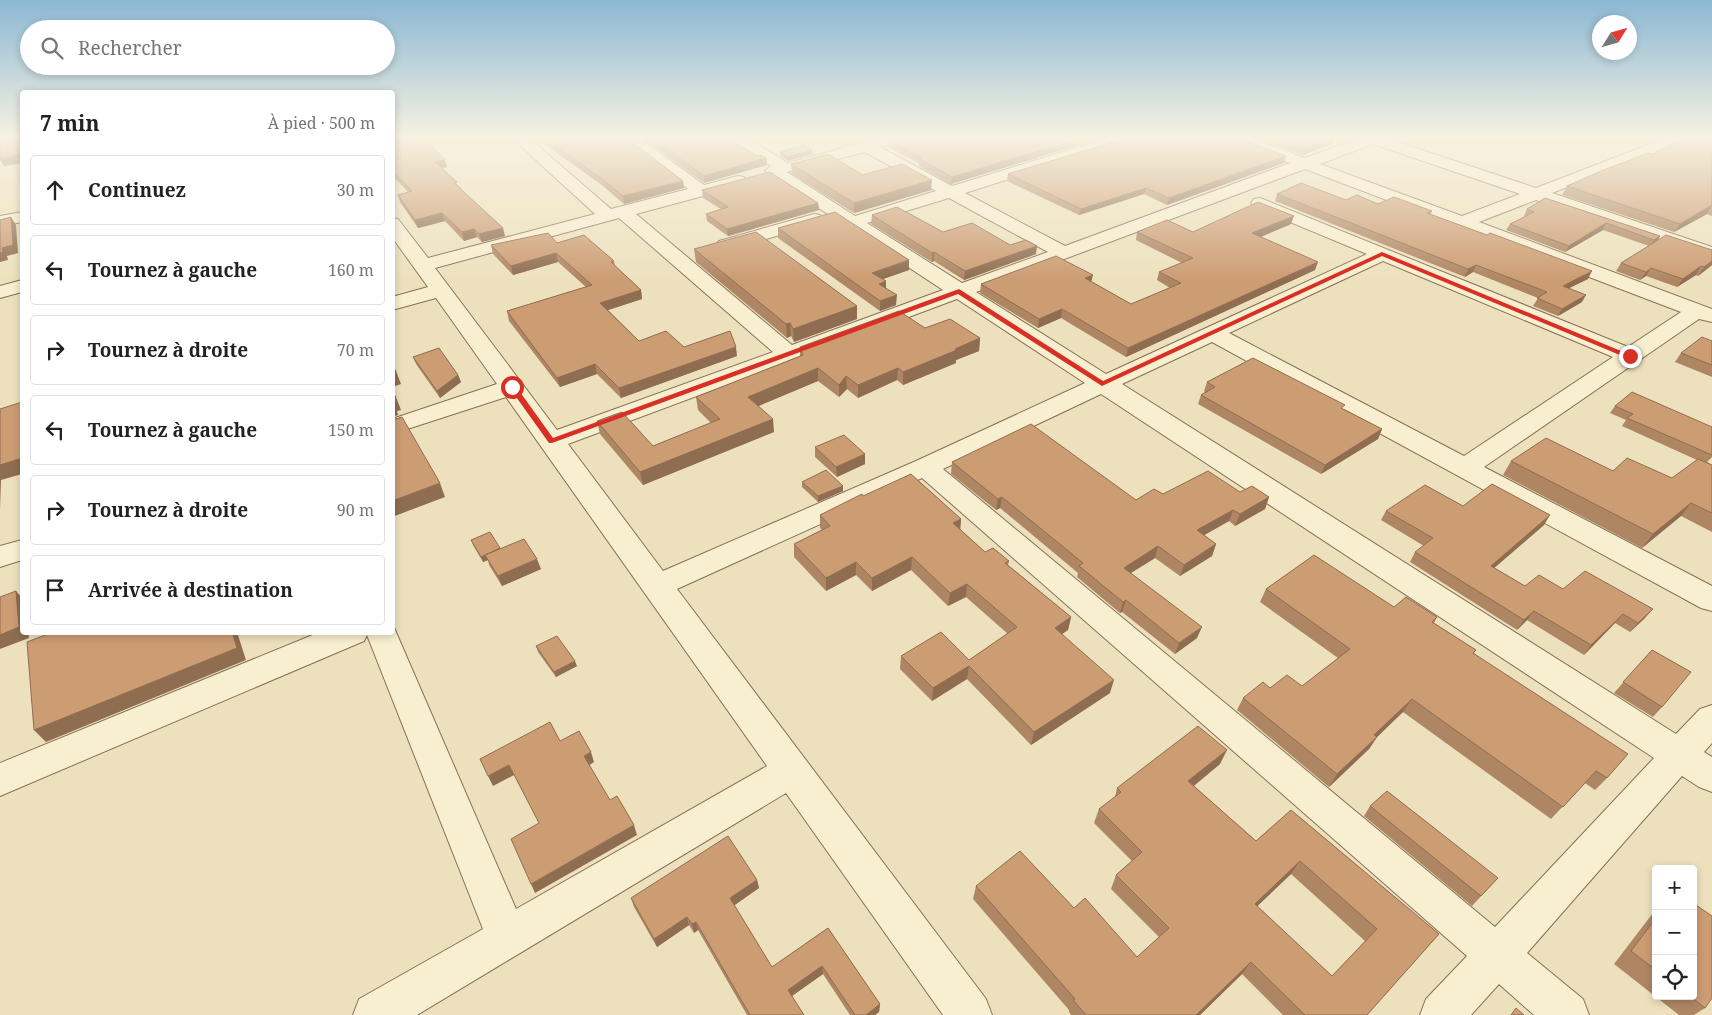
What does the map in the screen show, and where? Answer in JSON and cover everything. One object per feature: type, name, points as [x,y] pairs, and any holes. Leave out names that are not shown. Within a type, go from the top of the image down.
[{"type":"street","points":[[580,186],[615,214],[693,255],[789,354]]},
{"type":"street","points":[[696,186],[702,191]]},
{"type":"street","points":[[424,266],[719,186]]},
{"type":"street","points":[[802,186],[844,217],[1712,776]]},
{"type":"street","points":[[940,186],[1064,253]]},
{"type":"street","points":[[693,255],[767,241],[844,217],[968,186]]},
{"type":"street","points":[[552,441],[789,354],[870,316],[959,291],[1244,186]]},
{"type":"street","points":[[1367,186],[1705,313]]},
{"type":"street","points":[[1513,186],[1712,253]]},
{"type":"street","points":[[1463,222],[1556,186]]},
{"type":"street","points":[[1231,191],[1630,356]]},
{"type":"street","points":[[0,221],[20,217]]},
{"type":"street","points":[[395,227],[970,1015]]},
{"type":"street","points":[[658,586],[925,467],[1382,254]]},
{"type":"street","points":[[0,292],[20,287]]},
{"type":"street","points":[[395,303],[442,290]]},
{"type":"street","points":[[1465,468],[1630,356],[1705,313]]},
{"type":"street","points":[[1212,333],[1712,600]]},
{"type":"street","points":[[395,426],[512,387]]},
{"type":"street","points":[[925,467],[1567,1015]]},
{"type":"street","points":[[0,557],[20,551]]},
{"type":"street","points":[[0,780],[346,635]]},
{"type":"street","points":[[383,635],[507,937]]},
{"type":"street","points":[[1442,1015],[1712,719]]},
{"type":"street","points":[[375,1015],[792,770]]},
{"type":"building","points":[[407,186],[458,186],[503,228],[479,234],[474,229],[462,232],[442,213],[415,220],[398,195],[412,191]]},
{"type":"building","points":[[611,186],[662,186],[623,196]]},
{"type":"building","points":[[716,186],[792,186],[818,203],[727,229],[706,214],[728,207],[702,190]]},
{"type":"building","points":[[827,186],[910,186],[854,203]]},
{"type":"building","points":[[1034,186],[1201,186],[1169,198],[1146,188],[1081,209]]},
{"type":"building","points":[[1294,186],[1310,186],[1346,200],[1357,195],[1378,204],[1394,197],[1432,211],[1427,213],[1487,235],[1490,233],[1592,271],[1563,286],[1586,295],[1562,309],[1537,298],[1547,292],[1476,265],[1468,269],[1277,194]]},
{"type":"building","points":[[1568,186],[1712,186],[1712,205],[1680,224]]},
{"type":"building","points":[[1545,198],[1660,236],[1654,240],[1606,223],[1569,246],[1510,224],[1534,212],[1527,209]]},
{"type":"building","points":[[1258,202],[1294,216],[1252,233],[1318,262],[1128,348],[1062,309],[1039,319],[981,284],[1056,256],[1093,275],[1085,278],[1131,304],[1181,283],[1159,272],[1193,258],[1137,232],[1167,220],[1193,232]]},
{"type":"building","points":[[897,207],[943,232],[972,223],[1010,245],[1026,240],[1037,246],[965,271],[934,252],[932,253],[872,215]]},
{"type":"building","points":[[835,212],[909,260],[872,273],[886,281],[879,284],[897,295],[880,301],[778,228]]},
{"type":"building","points":[[11,217],[13,245],[2,248],[3,252],[0,253],[0,220]]},
{"type":"building","points":[[756,232],[857,306],[793,329],[790,323],[786,324],[694,249]]},
{"type":"building","points":[[548,233],[557,243],[584,235],[614,261],[611,262],[641,290],[600,303],[639,341],[666,331],[684,347],[730,331],[736,347],[619,388],[595,364],[557,378],[507,311],[592,285],[556,253],[511,266],[491,245]]},
{"type":"building","points":[[1666,235],[1712,250],[1712,261],[1704,267],[1701,266],[1683,279],[1651,268],[1646,272],[1621,263]]},
{"type":"building","points":[[899,311],[925,328],[950,319],[980,338],[955,349],[957,350],[903,372],[898,368],[858,385],[846,376],[839,385],[818,368],[748,397],[773,419],[640,472],[597,421],[622,412],[653,446],[720,419],[696,397],[803,355],[800,347]]},
{"type":"building","points":[[1702,337],[1712,341],[1712,365],[1681,353]]},
{"type":"building","points":[[439,348],[458,375],[437,391],[413,357]]},
{"type":"building","points":[[1253,358],[1345,405],[1341,408],[1382,429],[1325,465],[1201,395],[1215,387],[1207,382]]},
{"type":"building","points":[[1632,392],[1712,427],[1712,455],[1627,418],[1633,414],[1615,406]]},
{"type":"building","points":[[20,403],[20,459],[0,465],[0,409]]},
{"type":"building","points":[[402,417],[440,483],[395,500],[395,419]]},
{"type":"building","points":[[1031,424],[1136,500],[1154,489],[1163,494],[1208,471],[1240,492],[1252,486],[1269,497],[1240,514],[1233,510],[1197,530],[1216,544],[1184,565],[1158,546],[1124,568],[1202,627],[1179,643],[1126,600],[1123,602],[1079,566],[1083,563],[1002,497],[998,499],[952,462]]},
{"type":"building","points":[[844,435],[865,454],[836,467],[815,447]]},
{"type":"building","points":[[1546,438],[1613,471],[1627,458],[1672,478],[1698,459],[1712,465],[1712,513],[1691,503],[1653,534],[1511,461]]},
{"type":"building","points":[[826,470],[843,486],[818,496],[802,482]]},
{"type":"building","points":[[911,474],[961,519],[953,523],[985,552],[993,548],[1009,561],[1005,563],[1071,617],[1055,628],[1114,680],[1034,732],[969,666],[933,688],[901,656],[941,632],[969,660],[1017,627],[967,584],[950,593],[912,557],[872,578],[856,562],[826,578],[794,544],[830,526],[820,515],[862,494],[863,496]]},
{"type":"building","points":[[1492,484],[1550,515],[1491,566],[1525,586],[1539,575],[1563,589],[1585,571],[1653,609],[1638,623],[1623,614],[1591,645],[1534,611],[1524,620],[1415,552],[1433,538],[1386,511],[1425,485],[1463,506]]},
{"type":"building","points":[[490,532],[500,548],[481,557],[471,540]]},
{"type":"building","points":[[524,539],[537,559],[498,576],[485,555]]},
{"type":"building","points":[[1314,555],[1394,607],[1406,597],[1437,617],[1432,622],[1476,650],[1473,653],[1628,754],[1607,778],[1596,771],[1563,807],[1412,699],[1374,735],[1377,737],[1337,774],[1243,698],[1263,682],[1270,688],[1287,675],[1302,686],[1350,649],[1266,589]]},
{"type":"building","points":[[16,591],[19,627],[0,635],[0,597]]},
{"type":"building","points":[[45,635],[233,635],[237,648],[34,730],[27,642]]},
{"type":"building","points":[[557,636],[575,661],[554,672],[536,646]]},
{"type":"building","points":[[1652,650],[1691,672],[1662,707],[1623,682]]},
{"type":"building","points":[[550,722],[560,741],[579,731],[591,752],[584,756],[610,800],[617,796],[634,825],[531,884],[511,839],[539,823],[509,765],[488,776],[480,759]]},
{"type":"building","points":[[1198,726],[1227,750],[1188,781],[1256,841],[1291,810],[1439,934],[1367,1015],[1305,1015],[1251,962],[1196,1015],[1086,1015],[1073,1000],[1075,999],[976,886],[1020,851],[1074,908],[1085,898],[1137,957],[1169,928],[1116,875],[1142,852],[1099,809],[1121,792],[1117,788]],"holes":[[[1300,861],[1377,929],[1332,976],[1255,904]]]},
{"type":"building","points":[[1387,791],[1498,878],[1481,896],[1370,806]]},
{"type":"building","points":[[728,836],[757,880],[730,898],[772,967],[828,928],[880,1004],[866,1015],[855,1015],[822,966],[788,990],[804,1015],[750,1015],[696,922],[692,924],[687,917],[654,939],[631,898]]},
{"type":"building","points":[[1697,906],[1712,916],[1712,998],[1705,1008],[1695,1000],[1697,1000]]},
{"type":"building","points":[[1652,923],[1652,967],[1631,951]]},
{"type":"building","points":[[1516,1008],[1524,1015],[1511,1015]]},
{"type":"route","points":[[512,387],[552,441],[959,291],[1102,384],[1382,254],[1630,356]]}]
